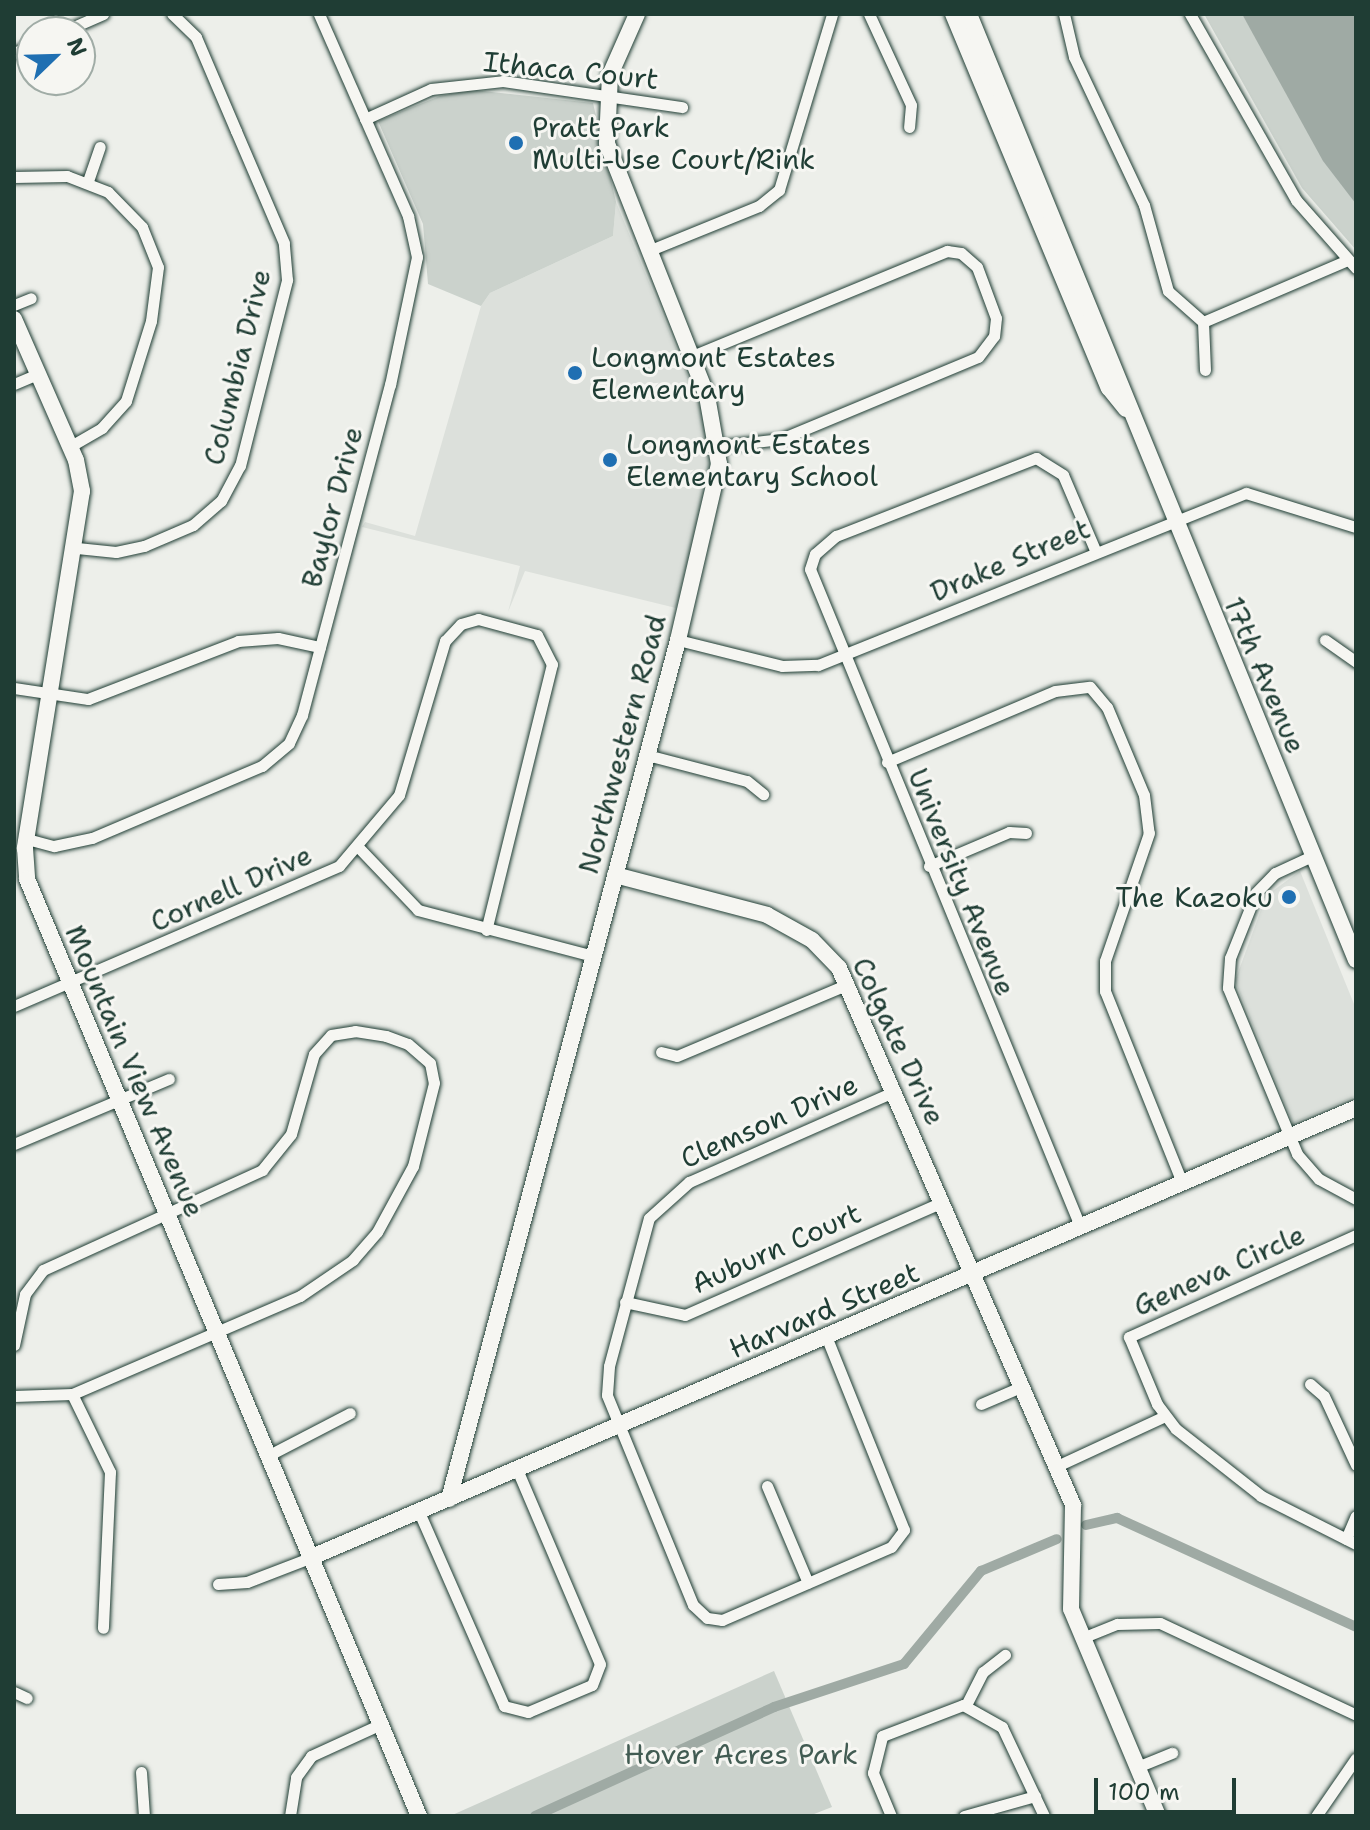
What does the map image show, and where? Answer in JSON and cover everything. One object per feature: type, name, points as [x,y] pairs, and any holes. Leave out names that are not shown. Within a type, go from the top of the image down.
[{"type":"street","name":"Columbia Drive","points":[[77,548],[135,549],[193,525],[221,501],[240,466],[287,280],[284,243],[196,37],[172,14]]},
{"type":"street","name":"Baylor Drive","points":[[27,839],[54,846],[92,838],[262,766],[299,725],[390,385],[417,257],[408,216],[319,14]]},
{"type":"street","name":"Northwestern Road","points":[[449,1499],[678,640],[715,490],[720,446],[692,356],[612,164],[607,94],[618,50],[637,14]]},
{"type":"street","points":[[648,251],[759,206],[779,190],[832,14]]},
{"type":"street","points":[[869,14],[911,105],[909,127]]},
{"type":"street","name":"17th Avenue","points":[[953,14],[1109,388],[1126,410],[1356,960]]},
{"type":"street","name":"17th Avenue","points":[[969,14],[1122,381],[1126,410]]},
{"type":"street","points":[[1064,14],[1074,57],[1144,205],[1168,291],[1203,322],[1205,370]]},
{"type":"street","points":[[1190,14],[1288,188],[1352,264],[1203,322]]},
{"type":"street","name":"Ithaca Court","points":[[365,119],[454,84],[503,81],[682,107]]},
{"type":"street","points":[[88,181],[100,147]]},
{"type":"street","points":[[14,177],[37,173],[88,181],[142,227],[158,283],[126,401],[102,428],[69,447]]},
{"type":"street","points":[[692,356],[947,251],[961,253],[977,267],[996,318],[994,336],[978,357],[781,439],[720,446]]},
{"type":"street","points":[[14,305],[31,298]]},
{"type":"street","name":"Mountain View Avenue","points":[[14,319],[69,447],[82,491],[77,548],[27,839],[27,879],[419,1816]]},
{"type":"street","points":[[14,384],[37,374]]},
{"type":"street","name":"University Avenue","points":[[1080,1226],[811,584],[815,554],[836,536],[1036,458],[1063,475],[1095,550]]},
{"type":"street","name":"Drake Street","points":[[678,640],[782,666],[841,657],[1095,550],[1246,493],[1356,527]]},
{"type":"street","name":"Cornell Drive","points":[[14,1006],[316,880],[360,849],[399,795],[453,631],[497,619],[537,635],[548,649],[552,679],[486,930]]},
{"type":"street","points":[[14,688],[51,697],[107,696],[258,638],[320,647]]},
{"type":"street","points":[[1325,640],[1356,662]]},
{"type":"street","points":[[887,762],[1055,691],[1090,687],[1107,707],[1144,795],[1149,833],[1105,961],[1105,991],[1182,1183]]},
{"type":"street","points":[[647,755],[747,781],[763,794]]},
{"type":"street","points":[[929,866],[1009,832],[1026,833]]},
{"type":"street","points":[[360,849],[418,910],[593,956]]},
{"type":"street","points":[[1312,856],[1263,883],[1227,975],[1253,1057],[1308,1170],[1356,1199]]},
{"type":"street","name":"Colgate Drive","points":[[615,875],[790,925],[829,955],[848,984],[1073,1505],[1067,1588],[1082,1638],[1158,1816]]},
{"type":"street","points":[[661,1052],[677,1056],[848,984]]},
{"type":"street","points":[[14,1345],[25,1294],[43,1270],[243,1183],[278,1153],[291,1134],[314,1054],[331,1035],[355,1031],[386,1036],[408,1044],[430,1063],[434,1083],[419,1149],[377,1232],[331,1277],[72,1394],[14,1396]]},
{"type":"street","points":[[14,1144],[169,1079]]},
{"type":"street","name":"Clemson Drive","points":[[826,1336],[904,1530],[891,1547],[722,1620],[698,1612],[616,1427],[607,1375],[649,1218],[676,1189],[895,1091]]},
{"type":"street","name":"Harvard Street","points":[[312,1557],[1356,1108]]},
{"type":"street","name":"Auburn Court","points":[[625,1302],[685,1315],[943,1202]]},
{"type":"street","name":"Geneva Circle","points":[[1351,1541],[1261,1496],[1165,1416],[1129,1337],[1356,1235]]},
{"type":"street","points":[[1310,1384],[1324,1396],[1356,1465]]},
{"type":"street","points":[[981,1404],[1023,1386]]},
{"type":"street","points":[[72,1394],[110,1472],[103,1628]]},
{"type":"street","points":[[269,1455],[350,1413]]},
{"type":"street","points":[[1057,1466],[1165,1416]]},
{"type":"street","points":[[419,1512],[504,1706],[528,1712],[592,1685],[600,1664],[517,1469]]},
{"type":"street","points":[[767,1486],[808,1583]]},
{"type":"street","points":[[1351,1541],[1356,1516]]},
{"type":"street","points":[[218,1584],[247,1582],[312,1557]]},
{"type":"street","points":[[1082,1638],[1117,1624],[1170,1626],[1356,1715]]},
{"type":"street","points":[[891,1816],[873,1773],[882,1736],[966,1705],[983,1672],[1005,1655]]},
{"type":"street","points":[[14,1692],[27,1698]]},
{"type":"street","points":[[966,1705],[1002,1727],[1044,1816]]},
{"type":"street","points":[[290,1816],[296,1777],[311,1756],[381,1724]]},
{"type":"street","points":[[1137,1767],[1172,1753]]},
{"type":"street","points":[[1316,1816],[1356,1758]]},
{"type":"street","points":[[141,1772],[144,1816]]},
{"type":"street","points":[[964,1816],[1035,1796]]},
{"type":"shaded area","points":[[1242,14],[1356,14],[1356,204],[1323,161]]},
{"type":"shaded area","name":"Longmont Estates Elementary","points":[[616,202],[702,411],[709,447],[708,478],[676,608],[525,571],[508,612],[520,566],[362,527],[365,522],[415,536],[481,306],[490,293],[613,236]]},
{"type":"shaded area","points":[[1300,871],[1356,1009],[1356,1096],[1293,1123],[1235,981],[1266,896]]},
{"type":"green space","points":[[1204,14],[1242,14],[1356,204],[1356,250],[1302,188]]},
{"type":"green space","points":[[473,90],[593,103],[616,202],[613,236],[490,293],[481,306],[428,284],[423,224],[378,121],[440,96]]},
{"type":"green space","name":"Hover Acres Park","points":[[774,1671],[832,1807],[809,1816],[450,1816]]},
{"type":"waterway","points":[[1086,1525],[1117,1518],[1356,1627]]},
{"type":"waterway","points":[[535,1816],[774,1707],[904,1664],[981,1571],[1057,1539]]},
{"type":"place","name":"Pratt Park Multi-Use Court/Rink","points":[[516,143]]},
{"type":"place","name":"Longmont Estates Elementary","points":[[575,373]]},
{"type":"place","name":"Longmont Estates Elementary School","points":[[610,460]]},
{"type":"place","name":"The Kazoku","points":[[1289,897]]}]
